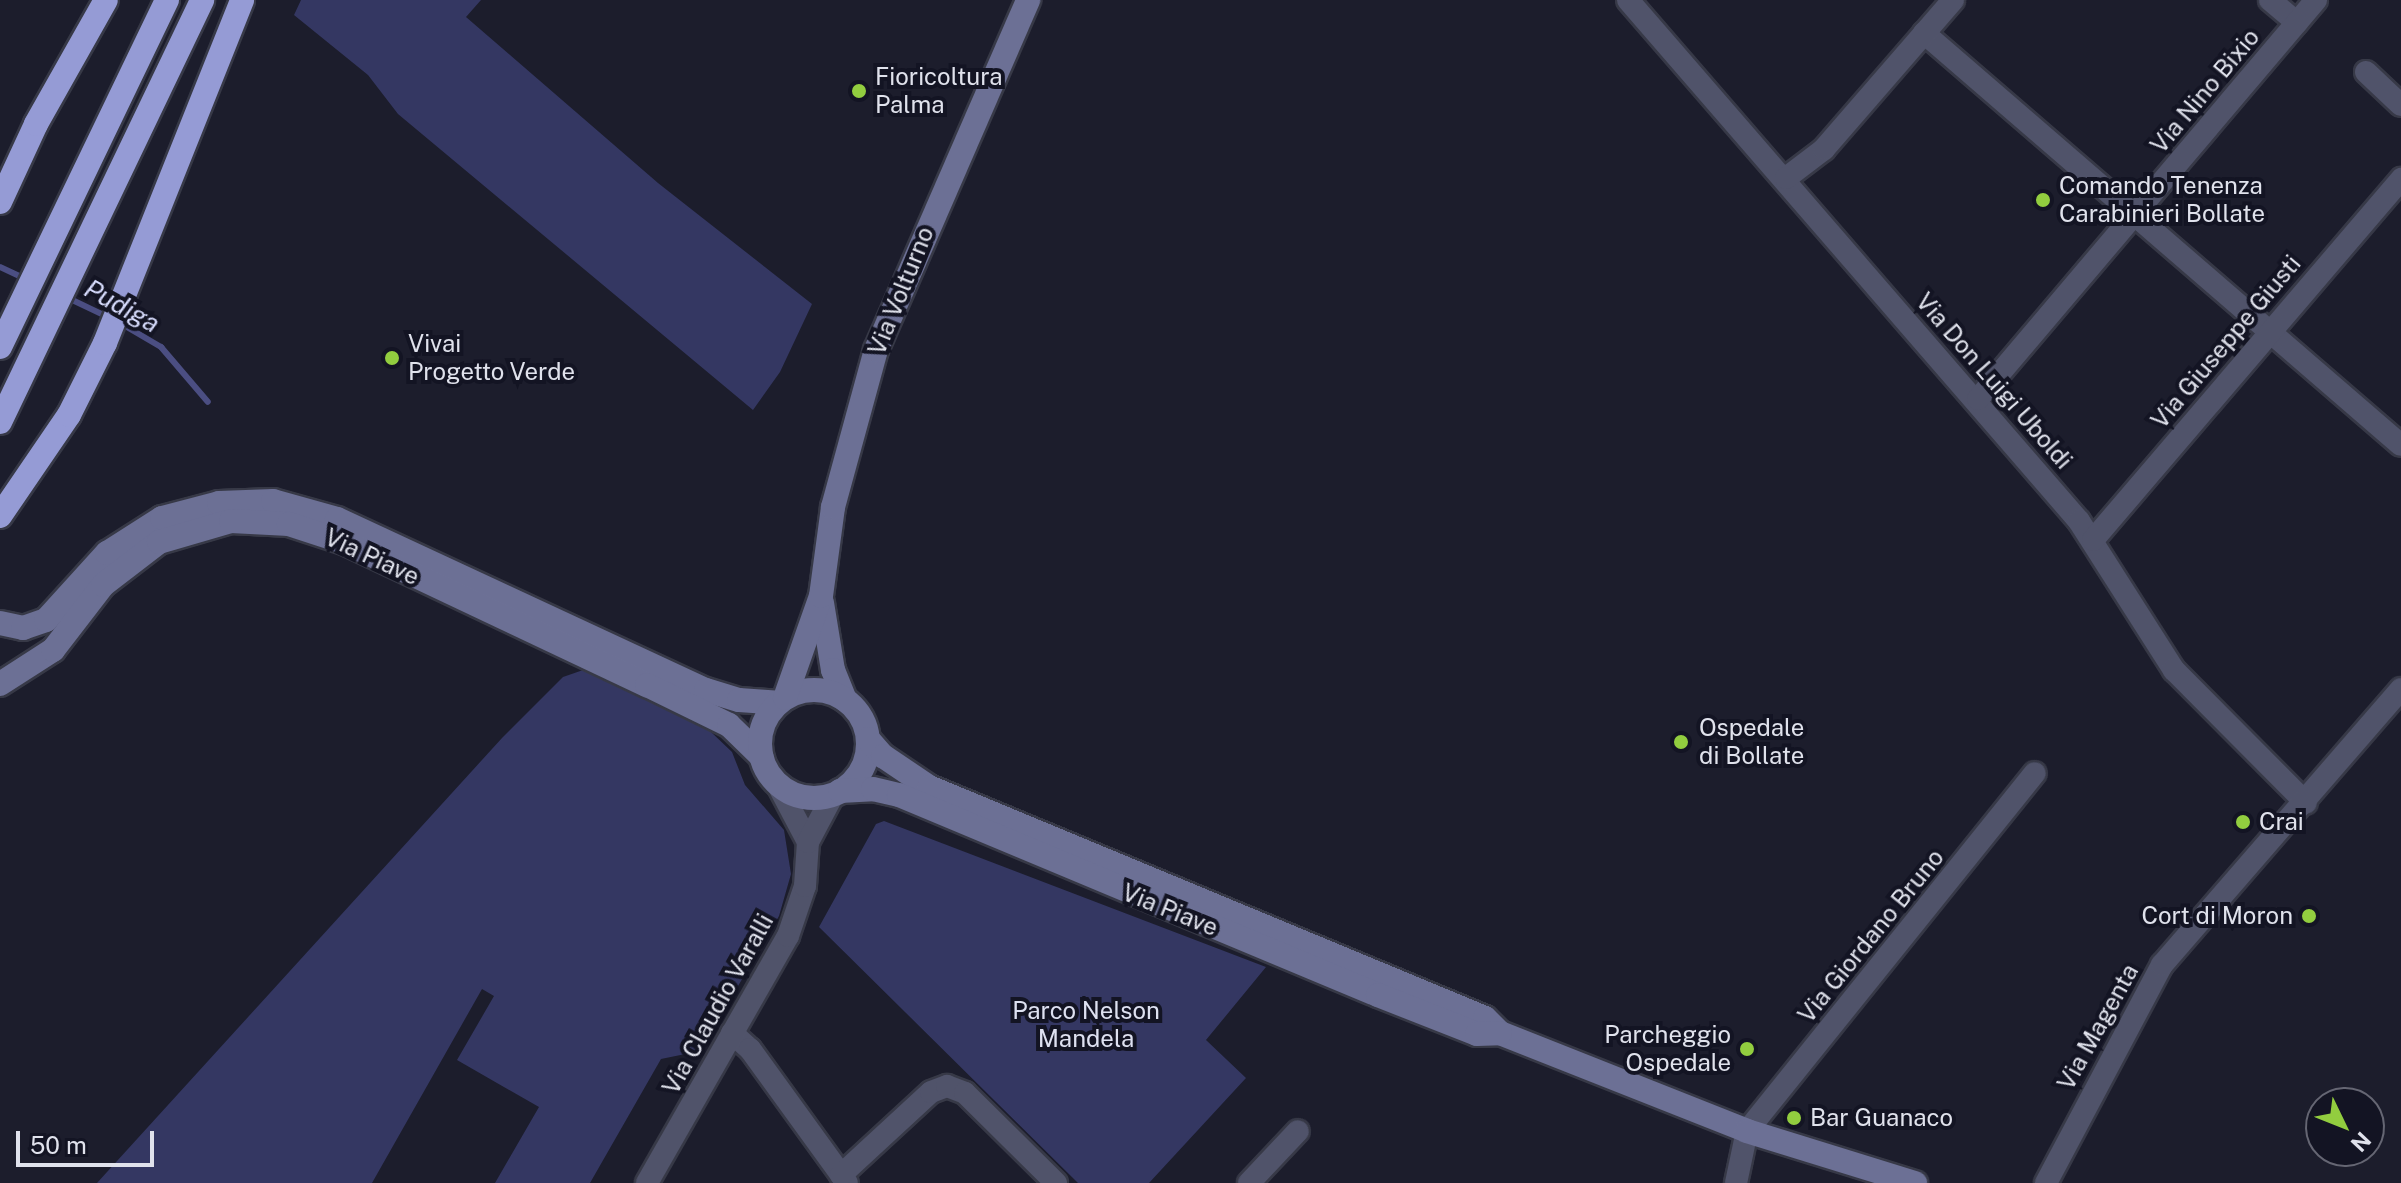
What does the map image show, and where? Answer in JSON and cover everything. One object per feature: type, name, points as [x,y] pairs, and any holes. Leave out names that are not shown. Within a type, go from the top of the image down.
[{"type":"highway","points":[[0,202],[36,124],[106,0]]},
{"type":"highway","points":[[0,347],[167,0]]},
{"type":"highway","points":[[0,422],[202,0]]},
{"type":"highway","points":[[0,516],[69,415],[105,343],[242,0]]},
{"type":"street","name":"Via Volturno","points":[[782,700],[821,596],[833,507],[876,350],[1028,0]]},
{"type":"street","name":"Via Don Luigi Uboldi","points":[[1628,0],[1978,399],[2093,540],[2174,670],[2306,803]]},
{"type":"street","points":[[1786,178],[1824,149],[1953,0]]},
{"type":"street","points":[[2270,0],[2297,23]]},
{"type":"street","name":"Via Nino Bixio","points":[[1978,399],[2316,0]]},
{"type":"street","points":[[1924,33],[2401,445]]},
{"type":"street","points":[[2366,72],[2401,105]]},
{"type":"street","name":"Via Giuseppe Giusti","points":[[2093,540],[2269,330],[2401,179]]},
{"type":"street","name":"Via Piave","points":[[0,623],[23,628],[46,620],[107,553],[162,518],[219,503],[273,501],[327,515],[706,690],[739,700],[782,700]]},
{"type":"street","name":"Via Piave","points":[[0,684],[53,650],[103,585],[159,542],[231,521],[289,524],[344,542],[729,725],[761,756]]},
{"type":"street","name":"Via Volturno","points":[[821,596],[833,670],[845,700]]},
{"type":"street","name":"Via Magenta","points":[[2046,1183],[2162,965],[2306,803],[2401,689]]},
{"type":"street","points":[[778,785],[800,797],[837,793],[862,769],[868,739],[861,717],[845,700],[816,690],[782,700],[761,731],[761,756],[808,842]]},
{"type":"street","name":"Via Piave","points":[[868,739],[883,756],[929,787],[1485,1018],[1500,1033],[1747,1131],[1915,1183]]},
{"type":"street","name":"Via Giordano Bruno","points":[[1747,1131],[2035,773]]},
{"type":"street","name":"Via Piave","points":[[837,793],[873,789],[899,795],[1378,995],[1477,1034],[1500,1033]]},
{"type":"street","name":"Via Claudio Varalli","points":[[647,1183],[799,909],[808,842],[837,793]]},
{"type":"street","points":[[732,1033],[750,1049],[844,1179],[931,1092],[947,1086],[965,1093],[1056,1183]]},
{"type":"street","points":[[1249,1183],[1298,1131]]},
{"type":"street","points":[[1736,1183],[1747,1131]]},
{"type":"street","name":"Via Piave","points":[[1747,1131],[1777,1151],[1874,1183]]},
{"type":"green space","points":[[301,0],[481,0],[466,17],[658,183],[812,304],[780,372],[753,410],[398,114],[368,75],[294,15]]},
{"type":"green space","points":[[586,669],[710,731],[732,752],[745,785],[784,830],[791,874],[779,916],[700,1051],[661,1059],[590,1183],[495,1183],[539,1107],[457,1060],[494,996],[482,989],[372,1183],[97,1183],[502,738],[563,677]]},
{"type":"green space","name":"Parco Nelson Mandela","points":[[884,821],[1266,967],[1206,1040],[1246,1078],[1149,1183],[1078,1183],[819,927],[876,824]]},
{"type":"waterway","name":"Pudiga","points":[[0,267],[26,279]]},
{"type":"waterway","name":"Pudiga","points":[[66,297],[110,318]]},
{"type":"waterway","name":"Pudiga","points":[[120,323],[161,347],[208,402]]},
{"type":"place","name":"Fioricoltura Palma","points":[[859,91]]},
{"type":"place","name":"Comando Tenenza Carabinieri Bollate","points":[[2043,200]]},
{"type":"place","name":"Vivai Progetto Verde","points":[[392,358]]},
{"type":"place","name":"Ospedale di Bollate","points":[[1681,742]]},
{"type":"place","name":"Crai","points":[[2243,822]]},
{"type":"place","name":"Cort di Moron","points":[[2309,916]]},
{"type":"place","name":"Parcheggio Ospedale","points":[[1747,1049]]},
{"type":"place","name":"Bar Guanaco","points":[[1794,1118]]}]
